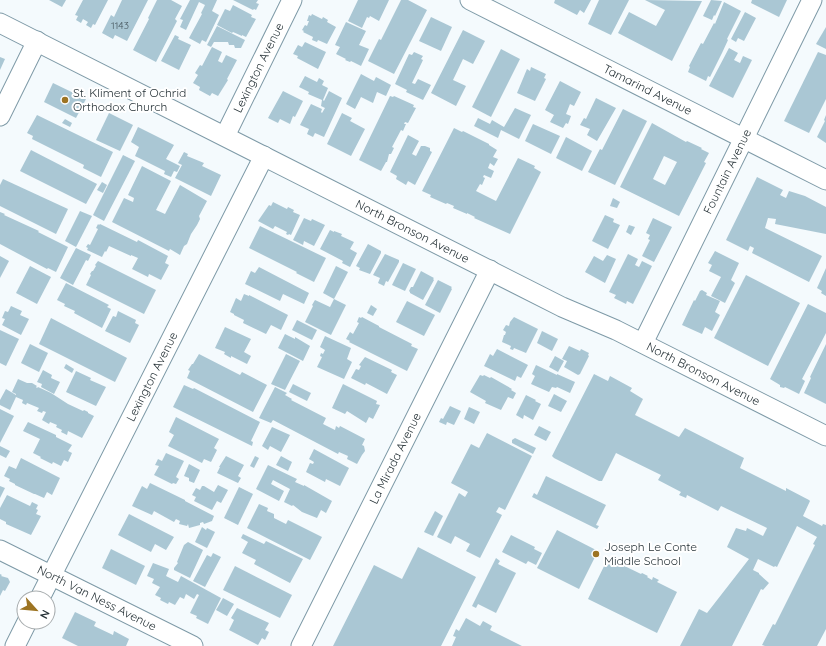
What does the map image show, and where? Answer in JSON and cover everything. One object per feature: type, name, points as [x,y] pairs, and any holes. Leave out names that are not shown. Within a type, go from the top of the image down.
[{"type":"street","name":"Lexington Avenue","points":[[225,136],[292,0]]},
{"type":"street","name":"Tamarind Avenue","points":[[470,0],[826,180]]},
{"type":"street","name":"Fountain Avenue","points":[[643,343],[812,0]]},
{"type":"street","name":"North Bronson Avenue","points":[[0,23],[562,307],[643,343],[826,436]]},
{"type":"street","points":[[0,116],[37,41]]},
{"type":"street","name":"Lexington Avenue","points":[[44,590],[264,156]]},
{"type":"street","name":"La Mirada Avenue","points":[[302,646],[490,270]]},
{"type":"street","name":"North Van Ness Avenue","points":[[0,550],[193,646]]},
{"type":"street","points":[[15,646],[23,630]]},
{"type":"building","points":[[49,0],[66,0],[62,7]]},
{"type":"building","points":[[83,0],[108,0],[95,25],[93,24],[91,28],[86,25],[88,22],[83,19],[81,23],[76,20],[78,16],[75,15]]},
{"type":"building","points":[[122,0],[148,0],[127,41],[115,35],[113,39],[102,33],[111,15],[114,17]]},
{"type":"building","points":[[157,0],[171,0],[182,6],[175,19],[177,21],[156,62],[133,50]]},
{"type":"building","points":[[190,0],[217,0],[212,11],[219,15],[206,42],[202,40],[200,44],[189,38],[202,14],[201,13],[205,5],[199,2],[186,30],[180,27],[183,20],[180,19]]},
{"type":"building","points":[[233,0],[258,0],[256,3],[259,4],[256,10],[253,10]]},
{"type":"building","points":[[358,0],[389,0],[379,21],[370,16],[369,18],[367,17],[362,28],[348,21]]},
{"type":"building","points":[[401,0],[408,0],[427,10],[394,74],[368,61],[379,39],[381,40]]},
{"type":"building","points":[[555,0],[591,0],[584,13],[580,10],[577,15],[554,3]]},
{"type":"building","points":[[599,0],[629,0],[611,35],[588,24]]},
{"type":"building","points":[[645,0],[702,1],[672,61],[618,33],[629,12],[656,26],[665,10]]},
{"type":"building","points":[[711,0],[722,1],[712,20],[703,16]]},
{"type":"building","points":[[752,0],[787,0],[779,17],[751,3]]},
{"type":"building","points":[[724,2],[741,11],[710,77],[708,76],[706,81],[688,72],[689,66],[701,43],[703,44],[714,23],[715,24]]},
{"type":"building","points":[[233,5],[252,15],[251,17],[256,19],[246,37],[233,32],[232,33],[217,25],[225,9],[230,11]]},
{"type":"building","points":[[745,12],[756,18],[744,41],[738,38],[736,42],[731,39]]},
{"type":"building","points":[[312,14],[322,19],[323,17],[328,20],[327,22],[336,27],[327,44],[318,40],[317,42],[312,40],[313,37],[302,30],[305,25],[307,26],[309,15],[311,16]]},
{"type":"building","points":[[431,17],[452,27],[441,51],[419,41]]},
{"type":"building","points":[[346,22],[366,31],[359,45],[369,49],[361,66],[345,60],[346,59],[336,54],[340,47],[335,45]]},
{"type":"building","points":[[217,26],[245,40],[241,48],[235,48],[234,45],[229,45],[228,42],[214,42],[211,47],[207,45]]},
{"type":"building","points":[[826,27],[826,49],[816,44]]},
{"type":"building","points":[[463,30],[485,41],[473,64],[463,59],[453,80],[466,86],[456,106],[431,93]]},
{"type":"building","points":[[175,35],[179,37],[178,39],[191,45],[179,70],[161,61]]},
{"type":"building","points":[[305,42],[326,52],[318,69],[297,58],[298,56],[293,54],[298,45],[302,47]]},
{"type":"building","points":[[212,47],[222,52],[218,61],[222,63],[226,55],[237,60],[227,79],[228,80],[218,96],[212,93],[210,96],[199,90],[200,87],[193,83],[198,75],[195,73],[200,65],[202,66]]},
{"type":"building","points":[[729,48],[738,53],[734,60],[740,63],[743,56],[752,60],[733,98],[709,86]]},
{"type":"building","points":[[501,49],[520,59],[491,117],[472,107]]},
{"type":"building","points":[[414,52],[423,56],[421,59],[423,60],[412,83],[415,84],[418,79],[431,85],[423,100],[406,92],[407,90],[395,84],[409,54],[412,55]]},
{"type":"building","points":[[818,52],[826,55],[826,99],[809,133],[784,121]]},
{"type":"building","points":[[0,57],[5,59],[0,70]]},
{"type":"building","points":[[531,67],[546,74],[544,78],[546,79],[535,101],[517,93],[527,69],[530,71]]},
{"type":"building","points":[[361,74],[374,81],[376,77],[391,85],[386,96],[377,92],[373,103],[361,97],[355,109],[346,104]]},
{"type":"building","points":[[305,76],[317,82],[319,78],[324,81],[322,85],[328,88],[323,100],[324,101],[329,91],[342,98],[324,137],[315,133],[313,137],[307,134],[309,129],[300,125],[311,104],[322,109],[322,113],[325,108],[321,106],[322,100],[308,94],[309,92],[299,87]]},
{"type":"building","points":[[560,81],[581,92],[574,106],[570,104],[566,114],[571,116],[568,124],[566,123],[563,128],[550,122],[554,115],[545,110]]},
{"type":"building","name":"St. Kliment of Ochrid Orthodox Church","points":[[53,83],[86,99],[76,118],[44,102]]},
{"type":"building","points":[[283,91],[303,101],[295,117],[293,116],[290,124],[280,119],[278,123],[268,118]]},
{"type":"building","points":[[390,96],[394,96],[414,105],[413,107],[416,108],[408,123],[405,122],[404,124],[406,124],[403,131],[401,130],[392,147],[394,148],[391,154],[389,154],[387,162],[381,171],[359,160]]},
{"type":"building","points":[[596,98],[616,108],[597,141],[587,135],[590,129],[580,125],[584,118],[586,119]]},
{"type":"building","points":[[515,108],[531,115],[519,139],[501,130],[498,138],[474,126],[478,118],[490,124],[492,120],[504,127]]},
{"type":"building","points":[[623,109],[647,121],[615,185],[588,172],[600,149],[602,150]]},
{"type":"building","points":[[109,113],[133,125],[120,151],[96,140]]},
{"type":"building","points":[[342,113],[352,118],[350,121],[365,129],[351,156],[327,144]]},
{"type":"building","points":[[37,115],[113,152],[101,177],[83,168],[84,165],[32,139],[33,136],[27,133]]},
{"type":"building","points":[[826,115],[826,143],[817,137],[825,121]]},
{"type":"building","points":[[65,119],[72,123],[70,127],[62,123]]},
{"type":"building","points":[[652,123],[709,153],[704,162],[706,163],[679,216],[620,187]],"holes":[[[664,156],[677,162],[665,185],[653,179]]]},
{"type":"building","points":[[533,124],[560,136],[551,154],[525,141]]},
{"type":"building","points":[[138,127],[174,145],[166,159],[180,166],[177,172],[174,171],[171,177],[164,174],[165,171],[135,156],[139,147],[131,142]]},
{"type":"building","points":[[454,128],[489,144],[497,150],[493,157],[498,159],[494,166],[490,163],[488,168],[494,171],[491,178],[484,175],[483,177],[485,178],[482,185],[480,184],[476,191],[496,201],[518,158],[535,166],[534,168],[541,172],[510,234],[474,218],[475,217],[467,213],[453,208],[454,206],[430,197],[431,195],[422,191]]},
{"type":"building","points":[[408,135],[419,141],[412,154],[416,156],[421,146],[430,148],[430,151],[432,152],[415,185],[408,181],[406,185],[396,179],[397,176],[390,172]]},
{"type":"building","points":[[566,137],[592,151],[582,171],[556,158]]},
{"type":"building","points":[[31,150],[97,184],[86,204],[20,171]]},
{"type":"building","points":[[184,152],[188,154],[187,156],[204,163],[202,166],[221,175],[211,196],[175,178],[182,165],[178,163]]},
{"type":"building","points":[[123,155],[135,161],[104,221],[93,215]]},
{"type":"building","points":[[142,166],[171,181],[156,210],[165,214],[180,185],[207,201],[199,216],[200,219],[197,225],[180,255],[170,249],[169,251],[112,222],[124,198],[133,202],[134,198],[128,195]]},
{"type":"building","points":[[757,177],[783,190],[780,195],[786,198],[789,191],[805,196],[826,207],[826,234],[775,224],[776,219],[768,218],[765,228],[822,256],[809,282],[752,253],[754,248],[750,246],[748,251],[726,240]]},
{"type":"building","points":[[3,179],[68,209],[56,234],[0,206],[0,185]]},
{"type":"building","points":[[102,182],[107,185],[103,193],[97,190]]},
{"type":"building","points":[[613,198],[620,202],[617,208],[610,206]]},
{"type":"building","points":[[273,202],[287,209],[288,207],[294,210],[293,212],[300,215],[291,235],[286,234],[287,232],[275,226],[273,229],[258,221],[269,205],[271,206]]},
{"type":"building","points":[[80,211],[92,216],[76,247],[65,241]]},
{"type":"building","points":[[0,212],[68,247],[56,272],[48,268],[47,269],[0,244]]},
{"type":"building","points":[[605,215],[614,219],[613,222],[620,225],[608,249],[592,241]]},
{"type":"building","points":[[304,218],[311,221],[312,219],[325,225],[314,246],[304,241],[303,245],[293,240]]},
{"type":"building","points":[[653,218],[672,227],[654,262],[642,256],[650,240],[648,239],[650,235],[646,233]]},
{"type":"building","points":[[98,224],[137,242],[138,240],[168,256],[165,263],[169,265],[161,280],[149,274],[148,277],[132,269],[138,258],[109,246],[102,257],[87,250],[88,248],[86,247],[88,244],[90,245],[98,229],[96,228]]},
{"type":"building","points":[[629,225],[635,227],[631,235],[626,232]]},
{"type":"building","points":[[260,226],[326,258],[314,282],[249,248]]},
{"type":"building","points":[[330,230],[342,234],[341,236],[354,242],[350,249],[357,253],[350,267],[342,263],[343,261],[320,249]]},
{"type":"building","points":[[368,244],[381,251],[370,274],[359,270],[360,268],[356,266]]},
{"type":"building","points":[[76,248],[91,255],[88,261],[86,260],[73,285],[60,278]]},
{"type":"building","points":[[715,251],[739,263],[731,280],[735,283],[725,303],[711,296],[721,277],[709,271],[712,265],[708,263]]},
{"type":"building","points":[[385,254],[399,260],[399,262],[388,282],[386,281],[384,286],[378,283],[380,278],[373,275]]},
{"type":"building","points":[[628,254],[638,259],[635,265],[639,267],[642,261],[652,266],[633,304],[627,301],[626,304],[614,298],[616,295],[609,292]]},
{"type":"building","points":[[607,255],[616,259],[605,283],[585,272],[594,256],[603,261]]},
{"type":"building","points":[[0,256],[9,261],[0,278]]},
{"type":"building","points":[[98,261],[156,290],[144,314],[86,285],[91,275],[90,274]]},
{"type":"building","points":[[403,263],[416,269],[405,291],[392,285]]},
{"type":"building","points":[[30,266],[51,277],[37,304],[16,293]]},
{"type":"building","points":[[336,266],[348,272],[334,299],[323,293]]},
{"type":"building","points":[[259,267],[309,293],[304,304],[283,294],[280,301],[245,284],[251,271],[255,273]]},
{"type":"building","points":[[826,268],[826,296],[817,288]]},
{"type":"building","points":[[421,271],[434,278],[423,300],[409,291],[411,287],[413,287]]},
{"type":"building","points":[[746,275],[800,303],[768,366],[714,338]]},
{"type":"building","points":[[438,280],[452,287],[440,313],[425,305]]},
{"type":"building","points":[[66,283],[109,305],[107,307],[111,309],[102,328],[74,313],[75,311],[64,306],[65,304],[57,300]]},
{"type":"building","points":[[702,290],[707,293],[706,295],[720,301],[715,312],[720,315],[712,331],[705,327],[702,334],[682,325],[694,300],[695,301]]},
{"type":"building","points":[[244,294],[249,295],[288,315],[281,330],[271,325],[266,334],[243,323],[244,320],[230,312],[236,298],[241,301]]},
{"type":"building","points":[[334,299],[346,305],[331,335],[305,322],[315,300],[330,307]]},
{"type":"building","points":[[407,301],[435,315],[424,336],[396,322]]},
{"type":"building","points":[[808,304],[826,313],[826,333],[802,379],[805,381],[799,394],[785,387],[780,387],[780,385],[770,379]]},
{"type":"building","points":[[371,305],[377,309],[373,316],[367,313]]},
{"type":"building","points":[[11,306],[22,311],[20,315],[29,319],[21,335],[2,325],[5,319],[2,318],[5,311],[8,312]]},
{"type":"building","points":[[118,311],[136,320],[135,323],[139,325],[130,343],[105,331],[113,316],[116,317]]},
{"type":"building","points":[[359,317],[362,317],[379,326],[412,344],[411,346],[418,349],[407,371],[349,342],[350,341],[346,339],[350,332],[353,334],[359,323],[357,322]]},
{"type":"building","points":[[514,317],[538,329],[526,353],[514,348],[513,350],[510,349],[511,346],[502,342],[506,332],[503,330],[506,325],[509,326]]},
{"type":"building","points":[[51,318],[127,358],[115,382],[39,344]]},
{"type":"building","points":[[297,320],[317,330],[312,340],[292,330]]},
{"type":"building","points":[[225,327],[251,339],[244,352],[251,356],[247,364],[231,356],[231,358],[224,354],[225,352],[215,348]]},
{"type":"building","points":[[0,330],[19,339],[6,366],[0,363]]},
{"type":"building","points":[[542,331],[558,339],[552,351],[537,343]]},
{"type":"building","points":[[285,334],[295,339],[295,337],[310,346],[303,361],[278,348]]},
{"type":"building","points":[[325,336],[351,348],[347,359],[352,362],[344,379],[317,367],[322,357],[320,356],[321,353],[323,354],[325,350],[320,347]]},
{"type":"building","points":[[30,344],[48,353],[39,372],[21,363]]},
{"type":"building","points":[[826,344],[826,404],[804,393]]},
{"type":"building","points":[[569,346],[589,353],[580,374],[578,375],[564,367],[567,361],[562,359]]},
{"type":"building","points":[[497,349],[528,365],[521,378],[517,376],[515,381],[484,366],[490,354],[493,356]]},
{"type":"building","points":[[199,354],[240,375],[242,372],[267,385],[253,412],[187,378],[190,371],[188,370]]},
{"type":"building","points":[[286,354],[300,361],[285,390],[271,384]]},
{"type":"building","points":[[555,356],[564,361],[558,372],[549,367]]},
{"type":"building","points":[[365,357],[392,370],[391,372],[397,375],[387,394],[366,383],[365,385],[351,378],[356,369],[359,370],[361,366],[359,365]]},
{"type":"building","points":[[66,364],[74,369],[72,373],[64,368]]},
{"type":"building","points":[[536,365],[575,382],[570,393],[557,387],[552,387],[549,392],[531,384],[535,376],[532,374]]},
{"type":"building","points":[[43,370],[52,375],[51,378],[60,382],[54,394],[41,387],[42,384],[37,382]]},
{"type":"building","points":[[76,371],[91,378],[90,380],[106,387],[96,406],[66,392]]},
{"type":"building","points":[[594,374],[608,381],[610,376],[632,388],[630,391],[643,399],[635,415],[679,437],[685,428],[744,458],[740,468],[786,491],[786,488],[810,501],[803,516],[822,526],[823,524],[826,525],[826,629],[817,646],[762,645],[773,624],[775,625],[815,545],[813,544],[817,537],[797,526],[777,567],[758,559],[753,570],[759,573],[769,583],[763,590],[761,589],[732,646],[680,646],[699,609],[707,613],[749,559],[727,547],[736,528],[746,531],[747,528],[763,536],[767,528],[721,506],[718,511],[687,495],[686,498],[679,495],[681,492],[658,480],[661,475],[616,453],[602,481],[599,481],[554,458],[552,456]]},
{"type":"building","points":[[480,375],[491,377],[512,389],[511,390],[516,393],[513,399],[508,397],[501,410],[485,403],[486,401],[470,392]]},
{"type":"building","points":[[18,379],[27,383],[32,383],[37,386],[37,388],[38,387],[51,393],[68,404],[83,411],[84,410],[94,416],[82,438],[68,431],[67,435],[61,432],[62,430],[56,427],[57,425],[50,422],[49,424],[42,420],[46,412],[43,411],[42,413],[37,411],[39,408],[27,403],[26,405],[22,403],[23,400],[16,397],[10,410],[0,405],[0,400],[6,389],[16,395],[12,392]]},
{"type":"building","points":[[293,384],[311,393],[307,401],[289,392]]},
{"type":"building","points":[[343,384],[377,401],[376,404],[380,405],[373,419],[369,417],[366,423],[347,411],[345,414],[332,408]]},
{"type":"building","points":[[184,385],[193,389],[194,388],[260,422],[251,441],[253,442],[252,446],[173,407]]},
{"type":"building","points":[[275,387],[287,393],[285,395],[292,399],[291,400],[326,418],[323,424],[335,430],[336,426],[339,428],[340,426],[365,439],[362,445],[364,446],[365,451],[357,464],[347,459],[348,456],[339,452],[338,454],[273,420],[271,423],[259,418]]},
{"type":"building","points":[[554,394],[567,401],[561,412],[548,406]]},
{"type":"building","points":[[526,395],[541,404],[533,420],[524,415],[523,419],[516,415]]},
{"type":"building","points":[[450,406],[461,411],[454,425],[447,422],[446,425],[439,422],[441,418],[443,419]]},
{"type":"building","points":[[469,407],[480,412],[474,424],[464,419]]},
{"type":"building","points":[[0,409],[14,416],[0,443]]},
{"type":"building","points":[[176,417],[219,439],[214,448],[217,450],[211,462],[204,459],[202,463],[168,446],[174,435],[169,432]]},
{"type":"building","points":[[28,422],[56,435],[56,437],[72,445],[68,451],[72,453],[68,462],[64,460],[61,466],[53,462],[52,464],[33,453],[40,439],[23,431]]},
{"type":"building","points":[[539,426],[551,432],[546,441],[534,435]]},
{"type":"building","points":[[272,427],[290,435],[281,452],[270,446],[268,450],[262,446]]},
{"type":"building","points":[[487,433],[532,456],[505,510],[499,507],[496,512],[502,515],[480,558],[466,551],[470,544],[455,536],[451,544],[437,537],[459,493],[465,497],[468,492],[451,483],[471,444],[479,448]]},
{"type":"building","points":[[515,438],[536,448],[533,454],[512,443],[512,440]]},
{"type":"building","points":[[0,446],[10,451],[6,458],[0,455]]},
{"type":"building","points":[[314,449],[349,468],[340,486],[326,479],[325,482],[306,472],[310,463],[313,464],[314,462],[309,459]]},
{"type":"building","points":[[166,453],[184,461],[176,477],[179,479],[176,484],[172,484],[154,475],[159,466],[155,465],[158,459],[162,461]]},
{"type":"building","points":[[226,456],[244,465],[238,476],[241,478],[238,483],[217,473]]},
{"type":"building","points":[[255,456],[259,458],[254,468],[250,466]]},
{"type":"building","points":[[281,456],[292,462],[288,471],[276,465]]},
{"type":"building","points":[[21,458],[60,478],[52,495],[47,492],[44,498],[15,485],[9,481],[10,479],[4,476],[9,466],[16,469]]},
{"type":"building","points":[[189,464],[200,470],[194,483],[189,481],[189,478],[184,476]]},
{"type":"building","points":[[268,465],[297,479],[295,482],[304,485],[332,501],[326,513],[321,510],[317,518],[302,512],[293,505],[292,506],[284,502],[290,489],[273,480],[271,484],[284,491],[279,501],[256,489]]},
{"type":"building","points":[[546,476],[606,505],[596,525],[599,526],[597,529],[532,497],[534,493],[537,495]]},
{"type":"building","points":[[150,483],[214,516],[212,521],[204,524],[203,522],[200,523],[200,525],[189,528],[188,524],[187,526],[179,524],[180,521],[176,519],[174,522],[154,511],[152,515],[132,506],[142,486],[147,489]]},
{"type":"building","points":[[218,485],[228,490],[221,503],[217,501],[212,510],[194,501],[196,497],[192,495],[196,488],[200,490],[202,486],[204,486],[214,492]]},
{"type":"building","points":[[0,486],[5,488],[0,498]]},
{"type":"building","points":[[239,487],[253,494],[238,525],[224,518]]},
{"type":"building","points":[[7,495],[30,506],[32,502],[38,505],[36,514],[41,516],[31,535],[6,524],[6,522],[0,519],[0,508]]},
{"type":"building","points":[[259,504],[268,508],[267,511],[274,514],[274,518],[286,524],[288,520],[322,537],[310,560],[247,528]]},
{"type":"building","points":[[435,511],[443,516],[433,536],[424,532]]},
{"type":"building","points":[[129,514],[174,537],[166,550],[155,544],[151,552],[118,535]]},
{"type":"building","points":[[202,527],[206,530],[207,528],[215,532],[207,548],[195,542]]},
{"type":"building","points":[[557,530],[598,551],[579,589],[537,568]]},
{"type":"building","points":[[243,534],[264,544],[266,541],[303,559],[290,583],[254,564],[256,560],[242,553],[248,542],[241,538]]},
{"type":"building","points":[[511,535],[535,547],[534,549],[542,553],[536,565],[528,561],[526,564],[502,552]]},
{"type":"building","points":[[188,542],[203,550],[190,578],[174,570],[184,545]]},
{"type":"building","points":[[418,547],[476,577],[441,646],[333,646],[374,565],[402,579]]},
{"type":"building","points":[[111,549],[145,566],[136,585],[102,568]]},
{"type":"building","points":[[213,553],[221,557],[205,587],[193,581],[207,555],[211,557]]},
{"type":"building","points":[[496,558],[500,561],[498,564],[516,573],[496,613],[478,604],[476,608],[472,606]]},
{"type":"building","points":[[608,558],[648,576],[647,577],[652,580],[653,577],[659,580],[657,582],[677,592],[657,633],[588,599]]},
{"type":"building","points":[[153,563],[169,569],[166,576],[178,582],[181,576],[221,598],[208,624],[190,613],[199,595],[197,594],[194,599],[186,594],[184,599],[180,597],[175,605],[169,602],[168,604],[160,600],[161,598],[155,595],[160,587],[152,583],[154,579],[147,576]]},
{"type":"building","points":[[235,566],[292,595],[280,618],[223,590]]},
{"type":"building","points":[[0,574],[2,575],[1,576],[8,578],[10,582],[0,596]]},
{"type":"building","points":[[223,598],[234,604],[227,616],[216,610]]},
{"type":"building","points":[[237,608],[269,623],[265,630],[269,632],[265,640],[262,638],[258,645],[229,630],[234,620],[231,618]]},
{"type":"building","points":[[75,612],[96,622],[94,626],[113,635],[114,631],[129,639],[126,646],[78,646],[62,638]]},
{"type":"building","points":[[466,618],[480,626],[483,621],[492,626],[490,630],[522,646],[452,646],[456,637],[453,636],[456,629],[459,631]]},
{"type":"place","name":"St. Kliment of Ochrid Orthodox Church","points":[[65,100]]},
{"type":"place","name":"Joseph Le Conte Middle School","points":[[596,554]]}]
